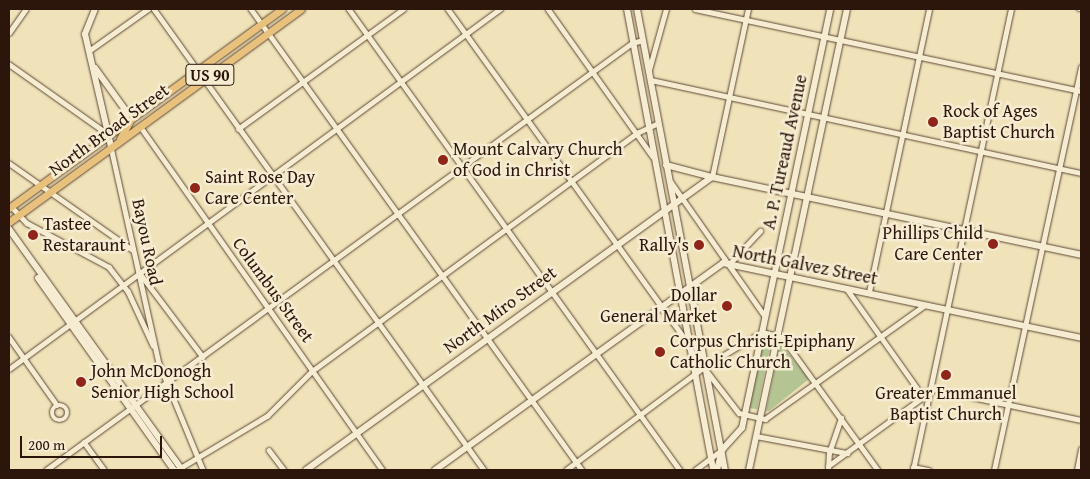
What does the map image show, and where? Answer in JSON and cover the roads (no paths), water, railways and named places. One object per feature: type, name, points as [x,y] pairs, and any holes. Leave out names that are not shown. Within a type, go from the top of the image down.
[{"type":"main road","name":"North Broad Street","points":[[10,206],[282,9]]},
{"type":"main road","name":"North Broad Street","points":[[9,222],[301,9]]},
{"type":"main road","points":[[118,141],[131,118]]},
{"type":"main road","points":[[58,172],[63,182]]},
{"type":"street","points":[[9,33],[26,9]]},
{"type":"street","name":"Bayou Road","points":[[95,9],[85,34],[94,66],[155,348],[166,384],[203,470]]},
{"type":"street","points":[[90,50],[148,9]]},
{"type":"street","points":[[154,9],[271,176],[484,470]]},
{"type":"street","points":[[251,9],[582,470]]},
{"type":"street","points":[[349,9],[464,166],[680,470]]},
{"type":"street","points":[[238,129],[403,9]]},
{"type":"street","points":[[448,9],[529,118],[687,341]]},
{"type":"street","points":[[9,369],[138,272],[500,9]]},
{"type":"street","points":[[548,9],[594,71],[654,158]]},
{"type":"street","points":[[627,9],[662,210],[713,470]]},
{"type":"street","points":[[637,9],[672,203],[725,470]]},
{"type":"street","points":[[649,71],[666,9]]},
{"type":"street","points":[[695,9],[1079,90]]},
{"type":"street","points":[[712,176],[748,9]]},
{"type":"street","name":"A. P. Tureaud Avenue","points":[[717,470],[722,450],[736,438],[744,415],[830,9]]},
{"type":"street","name":"A. P. Tureaud Avenue","points":[[748,470],[847,9]]},
{"type":"street","points":[[869,292],[929,9]]},
{"type":"street","points":[[929,470],[913,469],[1011,9]]},
{"type":"street","points":[[46,470],[632,43],[643,40]]},
{"type":"street","points":[[9,64],[108,134]]},
{"type":"street","points":[[94,66],[131,118]]},
{"type":"street","points":[[994,470],[1079,90],[1081,67]]},
{"type":"street","points":[[651,80],[1081,173]]},
{"type":"street","points":[[9,236],[178,470],[197,455],[267,416],[312,371],[637,133],[648,126],[658,123]]},
{"type":"street","name":"Columbus Street","points":[[140,126],[206,224],[383,470]]},
{"type":"street","points":[[9,163],[133,250]]},
{"type":"street","points":[[666,164],[791,194],[1081,255]]},
{"type":"street","points":[[668,176],[766,316]]},
{"type":"street","name":"North Miro Street","points":[[306,470],[681,196],[712,176]]},
{"type":"street","points":[[10,206],[18,215],[100,260],[123,283],[155,348]]},
{"type":"street","points":[[9,229],[72,322]]},
{"type":"street","points":[[730,263],[760,231]]},
{"type":"street","name":"North Galvez Street","points":[[435,470],[715,266],[730,263],[1081,338]]},
{"type":"street","points":[[138,272],[203,357]]},
{"type":"street","points":[[845,287],[920,392],[929,393]]},
{"type":"street","points":[[704,367],[744,415],[760,418],[926,304]]},
{"type":"street","points":[[566,470],[704,367],[762,332],[778,335],[815,382],[878,470]]},
{"type":"street","points":[[9,337],[57,405]]},
{"type":"street","points":[[828,468],[934,389],[1081,420]]},
{"type":"street","points":[[828,468],[841,418]]},
{"type":"street","points":[[756,436],[847,453]]},
{"type":"street","points":[[84,442],[104,470]]},
{"type":"street","points":[[1077,470],[1081,449]]},
{"type":"street","points":[[269,450],[284,470]]},
{"type":"street","points":[[695,470],[722,450]]},
{"type":"place","name":"Rock of Ages Baptist Church","points":[[933,122]]},
{"type":"place","name":"Mount Calvary Church of God in Christ","points":[[443,160]]},
{"type":"place","name":"Saint Rose Day Care Center","points":[[195,188]]},
{"type":"place","name":"Tastee Restaraunt","points":[[33,235]]},
{"type":"place","name":"Phillips Child Care Center","points":[[993,244]]},
{"type":"place","name":"Rally's","points":[[699,245]]},
{"type":"place","name":"Dollar General Market","points":[[727,306]]},
{"type":"place","name":"Corpus Christi-Epiphany Catholic Church","points":[[660,352]]},
{"type":"place","name":"Greater Emmanuel Baptist Church","points":[[946,375]]},
{"type":"place","name":"John McDonogh Senior High School","points":[[81,382]]}]
